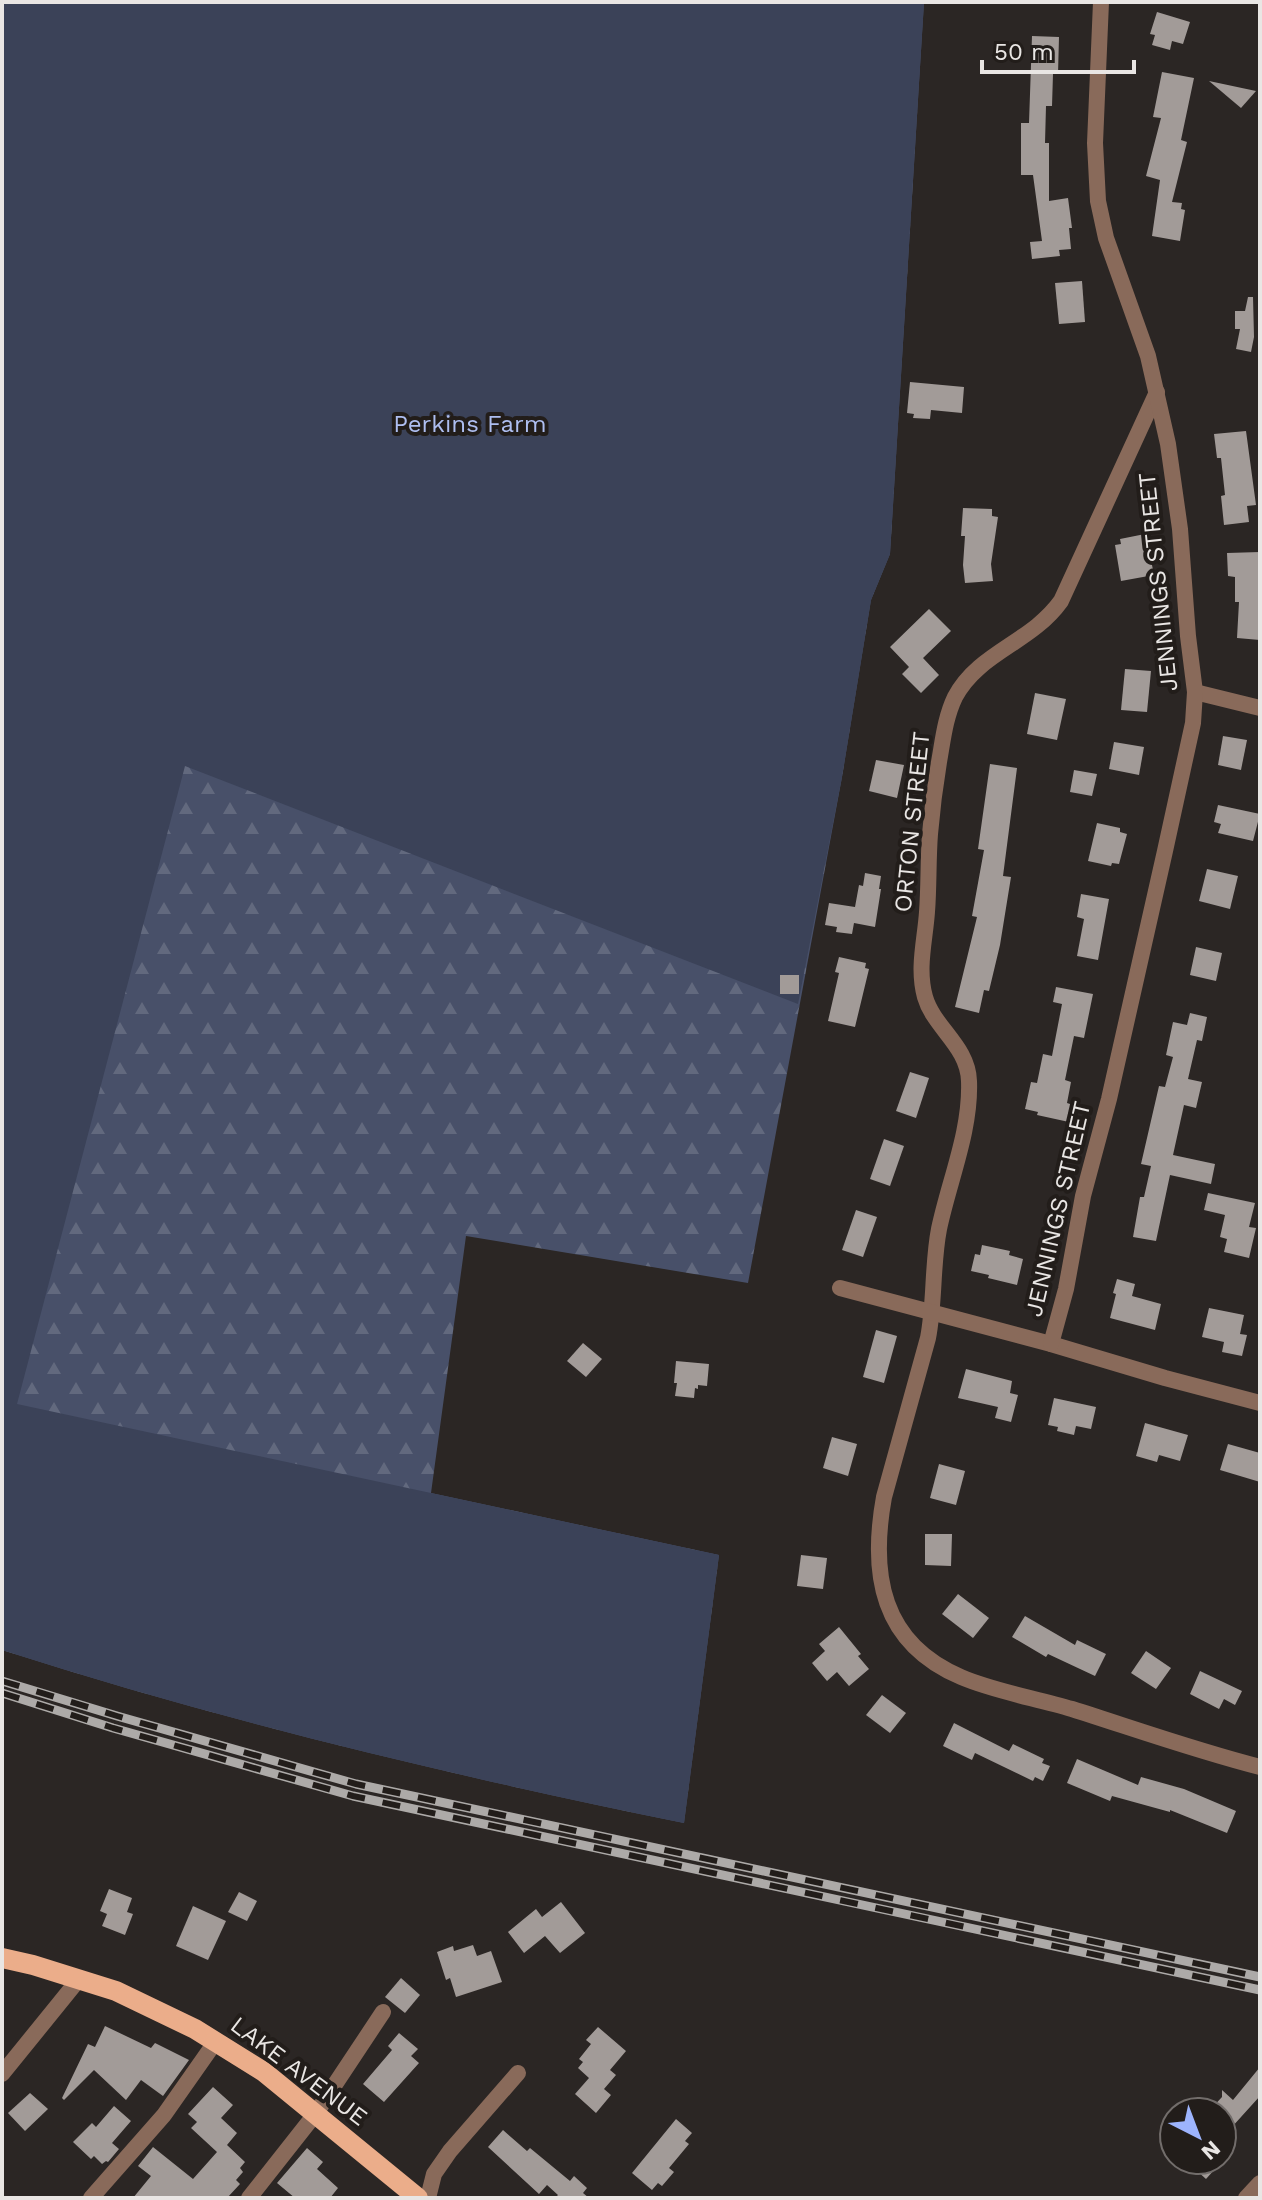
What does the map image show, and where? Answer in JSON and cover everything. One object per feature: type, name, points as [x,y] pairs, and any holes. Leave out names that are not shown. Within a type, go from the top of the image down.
[{"type":"main road","name":"LAKE AVENUE","points":[[2,1958],[79,1979],[145,2004],[216,2041],[264,2072],[418,2198]]},
{"type":"street","name":"JENNINGS STREET","points":[[1051,1344],[1163,862],[1193,723],[1195,692],[1180,529],[1168,444],[1142,338],[1106,238],[1098,201],[1095,143],[1101,2]]},
{"type":"street","name":"ORTON STREET","points":[[1157,392],[1061,601],[1040,626],[973,672],[956,696],[945,726],[931,822],[921,969],[929,1008],[963,1057],[969,1082],[963,1134],[935,1252],[933,1312],[884,1497],[878,1559],[884,1594],[893,1617],[906,1636],[937,1664],[986,1686],[1040,1699],[1260,1767]]},
{"type":"street","points":[[1195,692],[1260,708]]},
{"type":"street","points":[[840,1288],[1260,1403]]},
{"type":"street","points":[[2,2074],[79,1979]]},
{"type":"street","points":[[249,2198],[316,2113],[383,2012]]},
{"type":"street","points":[[91,2198],[164,2115],[216,2041]]},
{"type":"street","points":[[428,2198],[434,2174],[450,2151],[518,2073]]},
{"type":"street","points":[[1246,2198],[1260,2183]]},
{"type":"green space","name":"Perkins Farm","points":[[2,2],[924,2],[890,554],[871,600],[842,777],[748,1283],[466,1236],[431,1493],[719,1555],[684,1823],[341,1746],[171,1701],[2,1650]]},
{"type":"green space","name":"Perkins Farm","points":[[2,2],[924,2],[890,554],[871,600],[842,777],[798,1004],[185,766],[17,1404],[719,1555],[684,1823],[341,1746],[171,1701],[2,1650]]},
{"type":"building","points":[[1157,12],[1190,22],[1183,44],[1172,41],[1170,50],[1152,45],[1155,35],[1150,34]]},
{"type":"building","points":[[1032,36],[1059,37],[1058,74],[1053,74],[1052,106],[1046,106],[1045,143],[1049,143],[1049,201],[1068,198],[1072,228],[1069,228],[1071,249],[1059,250],[1060,256],[1032,259],[1030,242],[1042,241],[1033,175],[1021,175],[1021,123],[1029,123]]},
{"type":"building","points":[[1162,72],[1194,78],[1181,140],[1187,142],[1172,202],[1182,203],[1181,209],[1185,210],[1180,241],[1152,236],[1160,180],[1146,176],[1161,118],[1153,117]]},
{"type":"building","points":[[1209,81],[1256,91],[1241,108]]},
{"type":"building","points":[[1082,281],[1085,322],[1059,324],[1055,283]]},
{"type":"building","points":[[1248,297],[1253,297],[1254,337],[1251,352],[1236,349],[1240,329],[1235,329],[1235,311],[1245,311]]},
{"type":"building","points":[[910,382],[964,387],[962,413],[931,410],[930,419],[913,418],[914,414],[907,413]]},
{"type":"building","points":[[1246,431],[1256,505],[1247,506],[1249,522],[1224,525],[1221,458],[1217,458],[1214,434]]},
{"type":"building","points":[[963,508],[992,509],[992,516],[998,517],[991,564],[993,581],[965,583],[965,536],[961,536]]},
{"type":"building","points":[[1145,534],[1146,555],[1150,555],[1154,575],[1121,581],[1115,545],[1121,544],[1120,539]]},
{"type":"building","points":[[1260,552],[1260,640],[1237,638],[1239,602],[1235,602],[1235,577],[1228,576],[1227,553]]},
{"type":"building","points":[[929,609],[951,631],[923,658],[939,675],[921,693],[902,674],[909,667],[890,647]]},
{"type":"building","points":[[1125,669],[1151,671],[1147,712],[1121,710]]},
{"type":"building","points":[[1035,693],[1066,699],[1057,740],[1027,734]]},
{"type":"building","points":[[1223,736],[1247,740],[1241,770],[1218,765]]},
{"type":"building","points":[[1114,742],[1144,747],[1139,775],[1109,769]]},
{"type":"building","points":[[876,760],[904,765],[897,798],[869,791]]},
{"type":"building","points":[[990,764],[1017,768],[1003,876],[1011,877],[1000,945],[989,991],[984,990],[979,1013],[955,1007],[977,917],[972,916],[984,850],[978,849]]},
{"type":"building","points":[[1074,770],[1097,774],[1092,796],[1070,792]]},
{"type":"building","points":[[1218,805],[1260,814],[1253,841],[1218,833],[1221,824],[1214,822]]},
{"type":"building","points":[[1097,823],[1120,828],[1120,832],[1127,834],[1119,864],[1112,863],[1111,866],[1088,861]]},
{"type":"building","points":[[1207,869],[1238,876],[1230,909],[1199,901]]},
{"type":"building","points":[[865,873],[881,876],[875,927],[854,923],[852,934],[836,932],[837,927],[825,925],[829,903],[855,907]]},
{"type":"building","points":[[1081,894],[1109,899],[1098,960],[1077,956],[1084,919],[1077,917]]},
{"type":"building","points":[[1196,947],[1222,953],[1216,981],[1190,975]]},
{"type":"building","points":[[839,957],[866,963],[865,968],[869,969],[855,1027],[828,1021],[839,973],[835,972]]},
{"type":"building","points":[[780,975],[799,975],[799,994],[780,994]]},
{"type":"building","points":[[1056,987],[1093,994],[1084,1038],[1074,1036],[1065,1080],[1071,1082],[1067,1103],[1073,1105],[1069,1122],[1025,1109],[1031,1082],[1037,1083],[1043,1054],[1052,1056],[1062,1004],[1053,1002]]},
{"type":"building","points":[[1190,1013],[1207,1017],[1202,1041],[1197,1040],[1188,1079],[1202,1082],[1196,1108],[1184,1105],[1173,1155],[1215,1164],[1211,1184],[1170,1175],[1156,1241],[1133,1237],[1140,1197],[1144,1197],[1151,1166],[1141,1164],[1159,1086],[1165,1087],[1173,1057],[1166,1055],[1173,1022],[1187,1025]]},
{"type":"building","points":[[910,1072],[929,1078],[916,1118],[896,1111]]},
{"type":"building","points":[[884,1139],[904,1146],[890,1186],[870,1179]]},
{"type":"building","points":[[1208,1193],[1255,1203],[1249,1227],[1256,1228],[1249,1258],[1224,1252],[1227,1239],[1220,1237],[1225,1215],[1204,1210]]},
{"type":"building","points":[[856,1210],[877,1217],[863,1257],[842,1250]]},
{"type":"building","points":[[982,1245],[1010,1251],[1009,1255],[1023,1259],[1017,1285],[971,1271],[975,1254],[980,1255]]},
{"type":"building","points":[[1117,1279],[1135,1284],[1132,1296],[1161,1304],[1155,1330],[1110,1318]]},
{"type":"building","points":[[1209,1308],[1244,1315],[1240,1334],[1247,1335],[1242,1356],[1222,1352],[1224,1342],[1202,1337]]},
{"type":"building","points":[[876,1330],[897,1336],[884,1383],[863,1377]]},
{"type":"building","points":[[583,1343],[602,1359],[586,1377],[567,1361]]},
{"type":"building","points":[[676,1361],[709,1364],[707,1386],[698,1385],[694,1398],[675,1396]]},
{"type":"building","points":[[966,1369],[1012,1381],[1010,1393],[1018,1395],[1011,1422],[995,1418],[998,1407],[958,1398]]},
{"type":"building","points":[[1054,1398],[1096,1407],[1091,1429],[1076,1426],[1074,1435],[1048,1425]]},
{"type":"building","points":[[1145,1423],[1188,1435],[1180,1461],[1159,1455],[1157,1462],[1136,1456]]},
{"type":"building","points":[[832,1437],[857,1444],[848,1476],[823,1468]]},
{"type":"building","points":[[1228,1444],[1260,1453],[1260,1482],[1220,1470]]},
{"type":"building","points":[[939,1464],[965,1471],[956,1505],[930,1498]]},
{"type":"building","points":[[925,1534],[952,1534],[951,1566],[925,1565]]},
{"type":"building","points":[[801,1555],[827,1558],[823,1589],[797,1586]]},
{"type":"building","points":[[958,1594],[989,1618],[973,1638],[942,1614]]},
{"type":"building","points":[[1025,1616],[1075,1645],[1077,1640],[1106,1654],[1095,1676],[1048,1654],[1046,1657],[1012,1637]]},
{"type":"building","points":[[839,1627],[869,1669],[849,1686],[837,1672],[827,1681],[812,1663],[825,1651],[819,1644]]},
{"type":"building","points":[[1146,1651],[1171,1668],[1156,1689],[1131,1673]]},
{"type":"building","points":[[1200,1671],[1242,1691],[1235,1705],[1224,1699],[1219,1709],[1190,1694]]},
{"type":"building","points":[[882,1695],[906,1713],[890,1733],[866,1715]]},
{"type":"building","points":[[954,1723],[1009,1751],[1013,1744],[1044,1759],[1042,1763],[1050,1766],[1043,1781],[1035,1777],[1033,1781],[975,1753],[972,1760],[943,1746]]},
{"type":"building","points":[[1077,1759],[1138,1785],[1141,1777],[1184,1789],[1236,1811],[1227,1833],[1170,1810],[1112,1796],[1110,1801],[1067,1783]]},
{"type":"building","points":[[109,1889],[132,1898],[127,1912],[133,1914],[125,1935],[102,1926],[107,1914],[100,1911]]},
{"type":"building","points":[[239,1892],[257,1901],[247,1921],[228,1912]]},
{"type":"building","points":[[561,1902],[585,1933],[560,1953],[545,1936],[524,1953],[508,1932],[536,1909],[542,1917]]},
{"type":"building","points":[[193,1906],[226,1921],[208,1960],[176,1946]]},
{"type":"building","points":[[473,1945],[477,1956],[491,1951],[502,1982],[456,1997],[450,1978],[446,1980],[437,1952],[453,1946],[454,1951]]},
{"type":"building","points":[[401,1978],[420,1995],[405,2013],[385,1997]]},
{"type":"building","points":[[105,2026],[151,2048],[155,2043],[189,2060],[163,2096],[141,2080],[126,2100],[94,2070],[64,2100],[62,2098],[88,2044],[95,2047]]},
{"type":"building","points":[[598,2027],[626,2051],[610,2070],[616,2075],[604,2089],[611,2095],[596,2113],[575,2094],[589,2078],[578,2068],[583,2062],[579,2059],[591,2044],[586,2040]]},
{"type":"building","points":[[399,2033],[418,2049],[411,2056],[419,2063],[384,2102],[363,2084],[392,2050],[388,2046]]},
{"type":"building","points":[[1260,2067],[1260,2096],[1238,2120],[1236,2096]]},
{"type":"building","points":[[213,2087],[233,2105],[221,2118],[237,2133],[227,2145],[245,2162],[240,2168],[243,2172],[236,2180],[240,2184],[227,2198],[133,2198],[151,2176],[138,2166],[153,2147],[193,2179],[217,2152],[191,2128],[197,2122],[188,2114]]},
{"type":"building","points":[[30,2093],[48,2109],[25,2131],[8,2113]]},
{"type":"building","points":[[114,2106],[131,2121],[112,2143],[119,2149],[108,2162],[102,2164],[94,2156],[91,2159],[73,2142],[92,2123],[96,2127]]},
{"type":"building","points":[[676,2119],[692,2133],[685,2141],[689,2144],[669,2168],[674,2172],[662,2186],[658,2183],[652,2190],[632,2173]]},
{"type":"building","points":[[503,2130],[570,2181],[574,2176],[587,2188],[583,2193],[589,2198],[555,2198],[558,2195],[547,2185],[539,2194],[488,2147]]},
{"type":"building","points":[[307,2148],[323,2162],[317,2169],[338,2188],[330,2198],[295,2198],[277,2183]]},
{"type":"railway","points":[[2,1681],[356,1784],[1260,1977]]},
{"type":"railway","points":[[2,1693],[353,1796],[1260,1990]]}]
